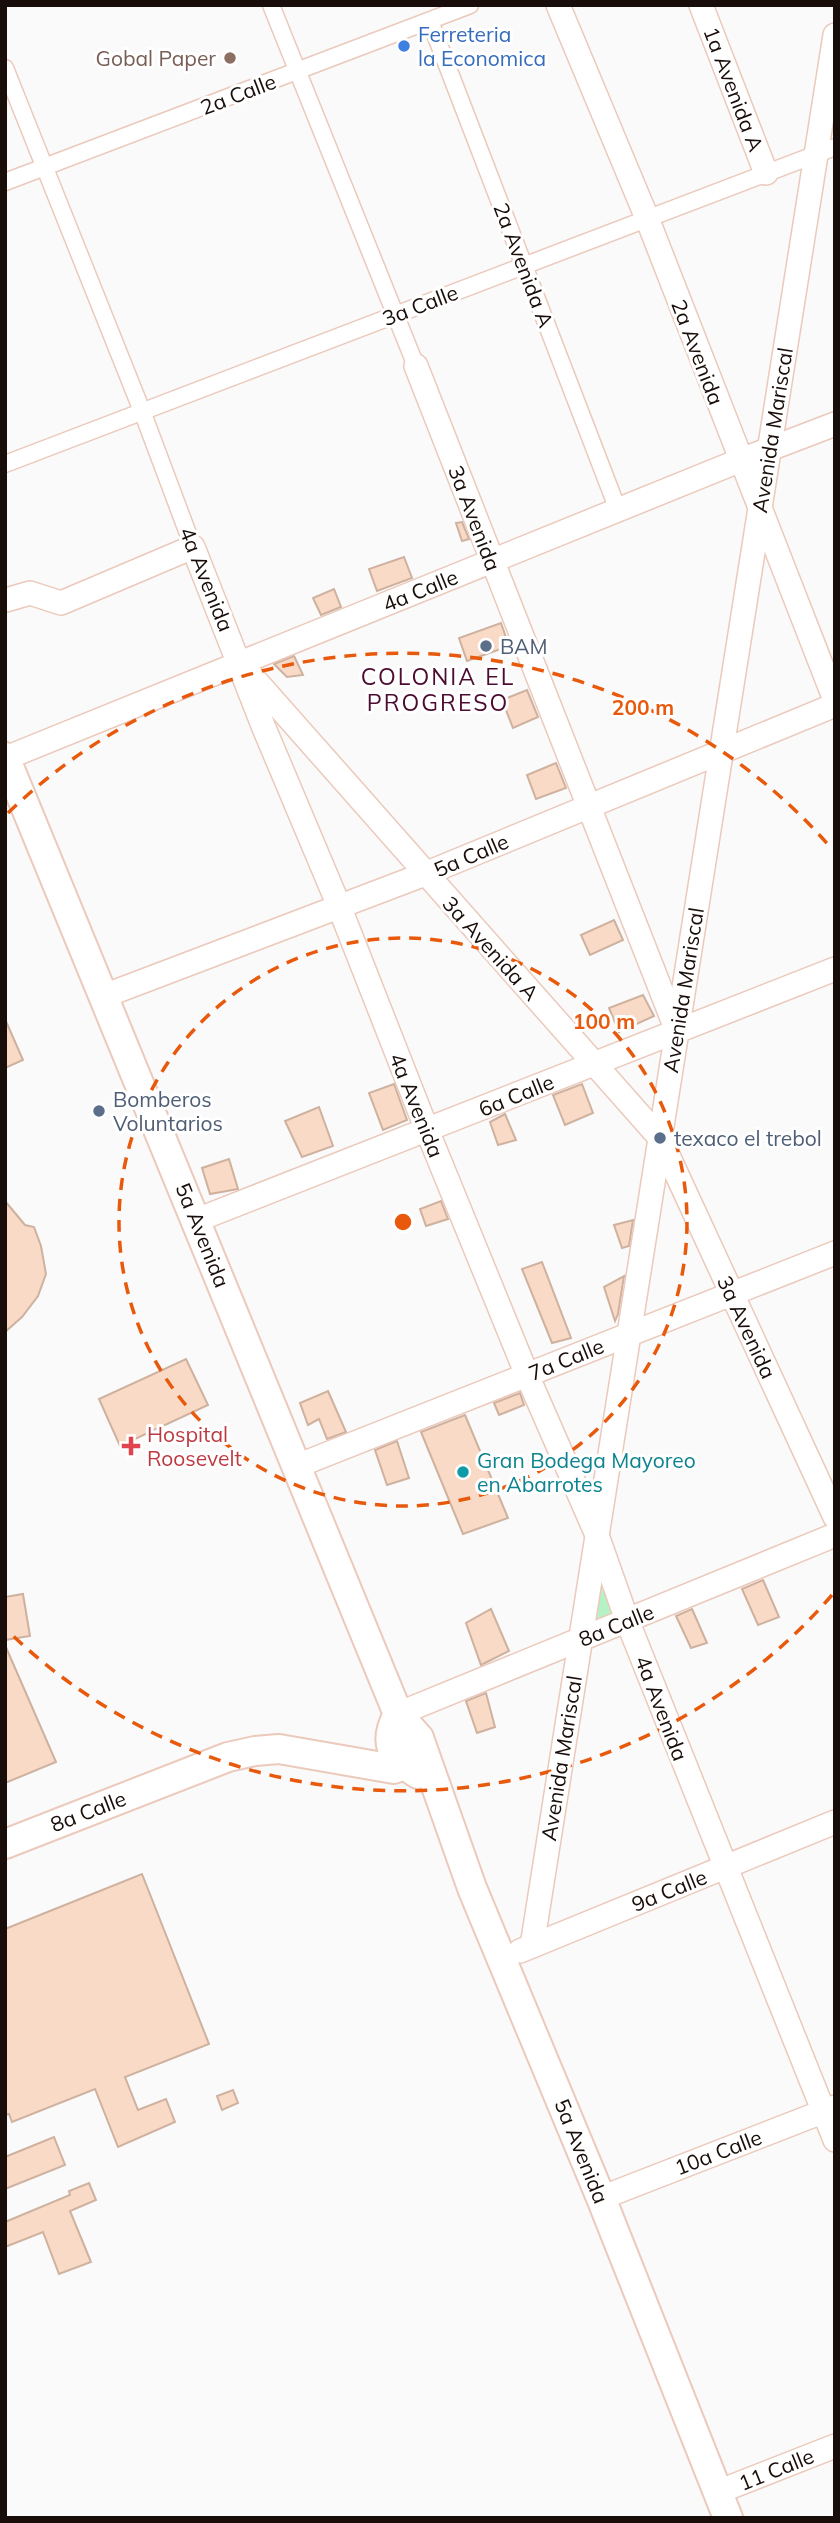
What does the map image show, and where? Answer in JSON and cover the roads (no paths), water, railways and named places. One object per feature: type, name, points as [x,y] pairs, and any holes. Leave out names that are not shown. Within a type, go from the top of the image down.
[{"type":"street","name":"3a Avenida","points":[[271,5],[396,314],[677,1031]]},
{"type":"street","name":"2a Calle","points":[[5,182],[470,5]]},
{"type":"street","name":"2a Avenida","points":[[558,5],[647,218],[835,700]]},
{"type":"street","name":"1a Avenida A","points":[[701,5],[766,173]]},
{"type":"street","name":"2a Avenida A","points":[[430,21],[618,510]]},
{"type":"street","name":"Avenida Mariscal","points":[[531,1946],[759,510],[825,150],[835,35]]},
{"type":"street","name":"4a Avenida","points":[[5,68],[142,411],[264,728],[339,906],[527,1375],[597,1535],[627,1620],[725,1867],[829,2109],[835,2140]]},
{"type":"street","name":"3a Calle","points":[[5,464],[825,150]]},
{"type":"street","name":"4a Calle","points":[[5,758],[835,424]]},
{"type":"street","points":[[6,600],[30,593],[61,603],[193,547]]},
{"type":"street","name":"3a Avenida A","points":[[240,663],[660,1138]]},
{"type":"street","name":"5a Calle","points":[[104,996],[425,874],[835,705]]},
{"type":"street","name":"5a Avenida","points":[[5,758],[297,1466],[394,1725],[393,1754],[403,1765]]},
{"type":"street","name":"6a Calle","points":[[197,1220],[835,969]]},
{"type":"street","name":"3a Avenida","points":[[660,1138],[835,1517]]},
{"type":"street","name":"7a Calle","points":[[297,1466],[835,1253]]},
{"type":"street","name":"8a Calle","points":[[334,1757],[368,1752],[394,1725],[580,1640],[835,1535]]},
{"type":"street","name":"5a Avenida","points":[[394,1725],[419,1738],[472,1888],[601,2198],[723,2505]]},
{"type":"street","points":[[419,1738],[403,1765],[435,1785]]},
{"type":"street","name":"8a Calle","points":[[5,1844],[228,1757],[279,1749],[334,1757],[381,1769],[394,1769],[403,1765]]},
{"type":"street","name":"9a Calle","points":[[503,1959],[835,1822]]},
{"type":"street","name":"10a Calle","points":[[601,2198],[829,2109]]},
{"type":"street","name":"11 Calle","points":[[723,2505],[835,2446]]},
{"type":"place","name":"Ferreteria la Economica","points":[[404,46]]},
{"type":"place","name":"Gobal Paper","points":[[230,58]]},
{"type":"place","name":"BAM","points":[[486,646]]},
{"type":"place","name":"Bomberos Voluntarios","points":[[99,1111]]},
{"type":"place","name":"texaco el trebol","points":[[660,1138]]},
{"type":"place","name":"Hospital Roosevelt","points":[[131,1446]]},
{"type":"place","name":"Gran Bodega Mayoreo en Abarrotes","points":[[463,1472]]},
{"type":"district","name":"COLONIA EL PROGRESO","points":[[438,689]]}]
